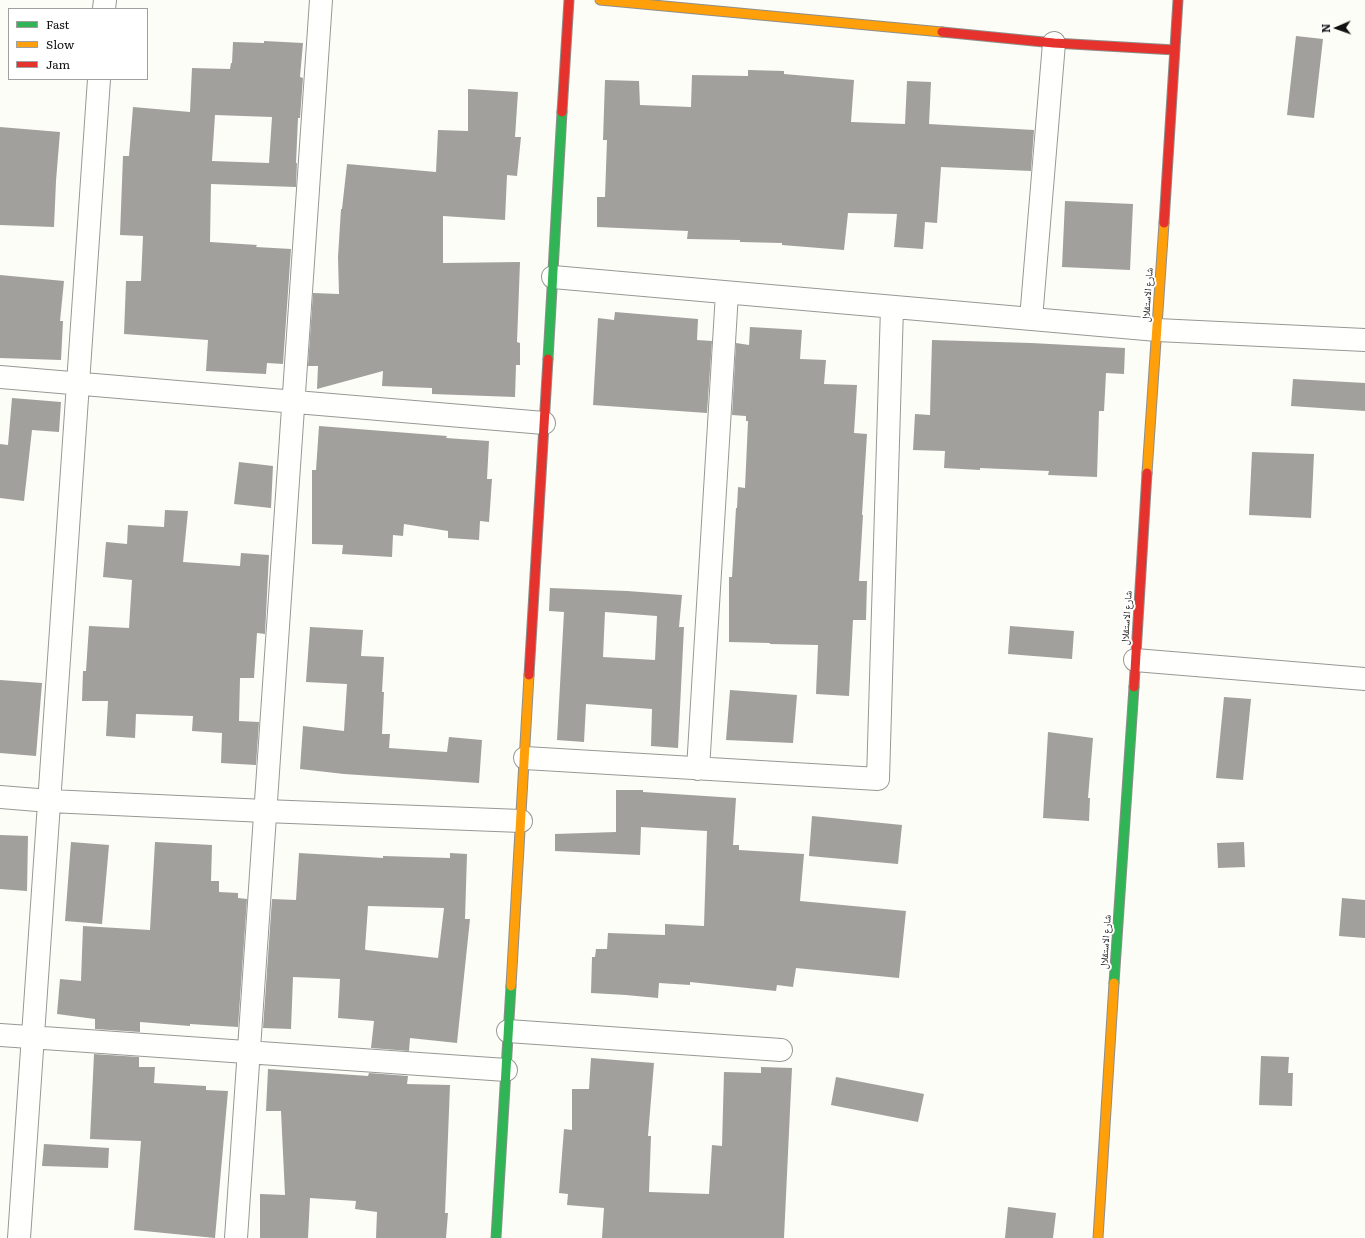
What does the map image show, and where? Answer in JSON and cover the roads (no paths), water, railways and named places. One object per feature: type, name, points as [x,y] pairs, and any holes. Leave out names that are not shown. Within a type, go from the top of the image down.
[{"type":"main road","points":[[496,1238],[569,0]]},
{"type":"main road","points":[[600,0],[1054,42],[1175,50]]},
{"type":"main road","name":"شارع الاستقلال","points":[[1098,1238],[1178,0]]},
{"type":"street","points":[[236,1238],[321,0]]},
{"type":"street","points":[[1030,319],[1054,42]]},
{"type":"street","points":[[19,1238],[100,80]]},
{"type":"street","points":[[553,277],[1157,330],[1365,340]]},
{"type":"street","points":[[698,769],[727,293]]},
{"type":"street","points":[[525,758],[878,779],[892,307]]},
{"type":"street","points":[[0,377],[544,423]]},
{"type":"street","points":[[1135,660],[1365,679]]},
{"type":"street","points":[[0,797],[50,801],[265,811],[521,821]]},
{"type":"street","points":[[508,1031],[781,1050]]},
{"type":"street","points":[[0,1035],[506,1070]]}]
